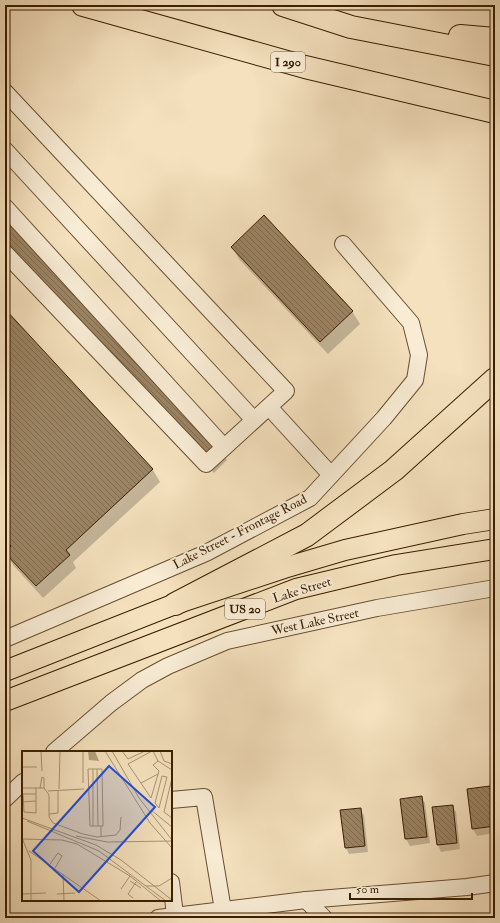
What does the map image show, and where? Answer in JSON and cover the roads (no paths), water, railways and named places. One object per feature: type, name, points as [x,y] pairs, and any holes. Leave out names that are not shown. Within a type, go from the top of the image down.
[{"type":"highway","name":"I 290","points":[[83,5],[304,67],[495,112]]},
{"type":"highway","points":[[283,5],[351,27],[495,55]]},
{"type":"highway","points":[[351,27],[495,39]]},
{"type":"highway","name":"US 20","points":[[175,604],[307,536],[394,470],[495,379]]},
{"type":"main road","name":"Lake Street","points":[[5,671],[175,604],[284,568],[345,550],[462,524],[495,519]]},
{"type":"main road","name":"Lake Street","points":[[5,701],[296,589],[396,565],[495,548]]},
{"type":"street","points":[[5,92],[286,392],[206,464],[5,253]]},
{"type":"street","points":[[5,150],[254,420]]},
{"type":"street","points":[[5,208],[224,447]]},
{"type":"street","name":"Lake Street - Frontage Road","points":[[5,639],[206,553],[310,498],[384,418],[415,380],[419,354],[411,323],[343,244]]},
{"type":"street","points":[[269,406],[331,475]]},
{"type":"street","name":"West Lake Street","points":[[55,751],[111,703],[142,680],[168,666],[227,641],[376,608],[495,588]]},
{"type":"street","points":[[5,799],[22,783]]},
{"type":"street","points":[[172,800],[204,797],[223,910]]},
{"type":"street","points":[[158,918],[306,900],[467,887],[495,883]]},
{"type":"street","points":[[172,890],[175,915]]},
{"type":"street","points":[[306,900],[324,918]]}]
